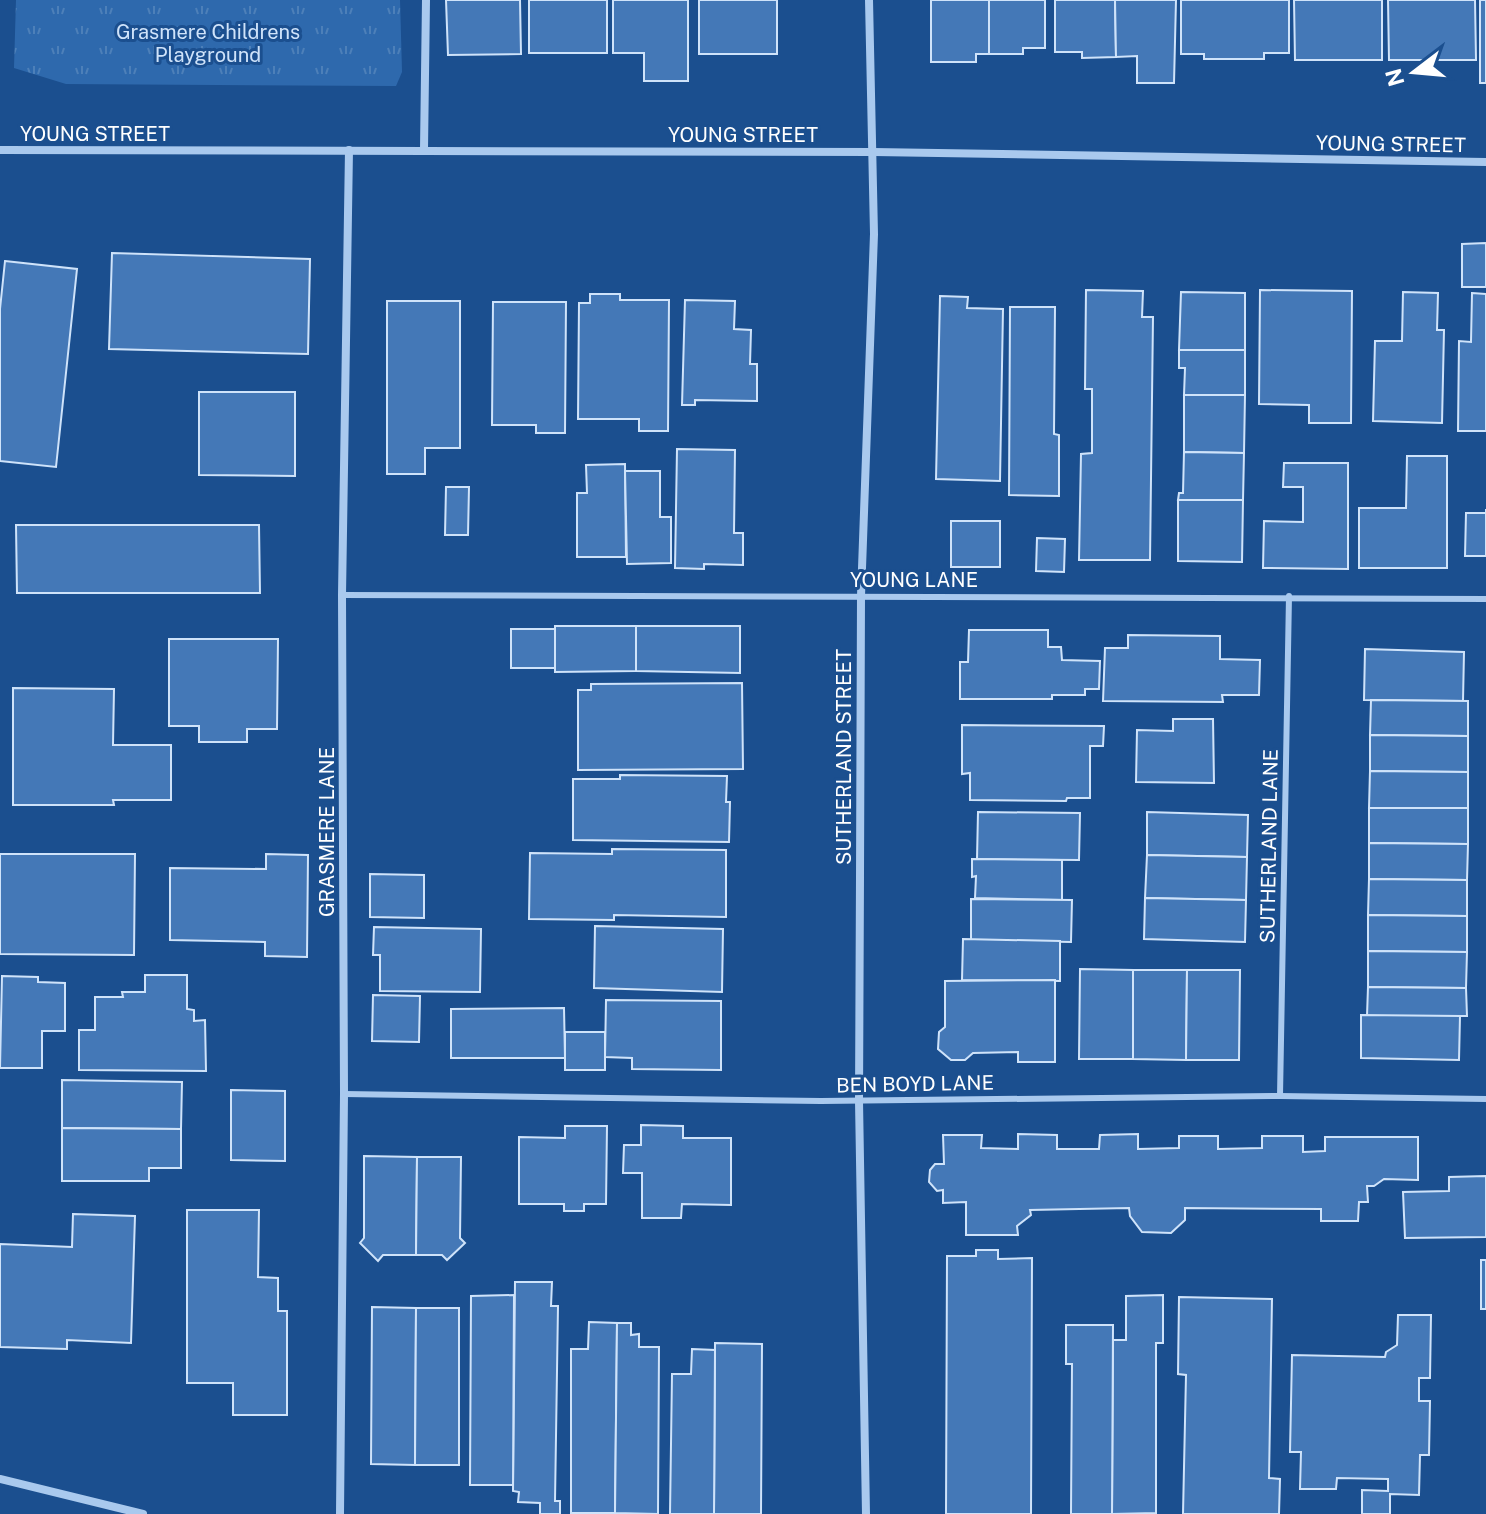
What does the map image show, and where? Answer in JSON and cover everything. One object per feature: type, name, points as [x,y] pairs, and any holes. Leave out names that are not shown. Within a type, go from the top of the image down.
[{"type":"street","points":[[424,149],[426,0]]},
{"type":"street","name":"SUTHERLAND STREET","points":[[866,1514],[859,1101],[861,596],[874,234],[869,0]]},
{"type":"street","name":"YOUNG STREET","points":[[0,150],[874,152],[1486,162]]},
{"type":"street","name":"GRASMERE LANE","points":[[340,1514],[344,1094],[342,595],[349,150]]},
{"type":"street","points":[[0,1479],[143,1514]]},
{"type":"lane","name":"YOUNG LANE","points":[[342,595],[1486,599]]},
{"type":"lane","name":"SUTHERLAND LANE","points":[[1280,1096],[1289,596]]},
{"type":"lane","name":"BEN BOYD LANE","points":[[344,1094],[859,1101],[1280,1096],[1486,1099]]},
{"type":"green space","name":"Grasmere Childrens Playground","points":[[16,0],[400,0],[402,72],[396,86],[66,84],[14,68]]},
{"type":"building","points":[[446,0],[520,0],[521,54],[448,55]]},
{"type":"building","points":[[529,0],[607,0],[607,53],[529,53]]},
{"type":"building","points":[[613,0],[688,0],[688,81],[644,81],[644,53],[613,53]]},
{"type":"building","points":[[699,0],[777,0],[777,54],[699,54]]},
{"type":"building","points":[[931,0],[989,0],[989,54],[976,54],[976,62],[931,62]]},
{"type":"building","points":[[989,0],[1045,0],[1045,48],[1023,48],[1023,54],[989,54]]},
{"type":"building","points":[[1055,0],[1115,0],[1116,57],[1082,58],[1082,52],[1055,52]]},
{"type":"building","points":[[1115,0],[1176,0],[1174,83],[1137,83],[1137,56],[1116,57]]},
{"type":"building","points":[[1181,0],[1289,0],[1289,53],[1264,53],[1264,59],[1204,59],[1204,54],[1181,54]]},
{"type":"building","points":[[1294,0],[1382,0],[1382,60],[1295,60]]},
{"type":"building","points":[[1388,0],[1475,0],[1476,60],[1389,60]]},
{"type":"building","points":[[1480,0],[1486,0],[1486,83],[1480,83]]},
{"type":"building","points":[[1486,243],[1486,287],[1462,287],[1462,244]]},
{"type":"building","points":[[112,253],[310,259],[308,354],[109,349]]},
{"type":"building","points":[[5,261],[77,269],[56,467],[0,461],[0,309]]},
{"type":"building","points":[[1086,290],[1143,291],[1142,317],[1153,317],[1150,560],[1079,560],[1081,454],[1092,453],[1092,389],[1085,389]]},
{"type":"building","points":[[1260,290],[1352,291],[1351,423],[1309,423],[1309,405],[1259,404]]},
{"type":"building","points":[[1181,292],[1245,293],[1245,350],[1179,350]]},
{"type":"building","points":[[1403,292],[1438,293],[1437,330],[1444,330],[1442,423],[1373,421],[1375,341],[1402,341]]},
{"type":"building","points":[[1472,293],[1486,294],[1486,431],[1458,431],[1459,341],[1471,342]]},
{"type":"building","points":[[590,294],[620,294],[620,300],[669,300],[668,431],[639,431],[639,419],[578,419],[579,303],[590,303]]},
{"type":"building","points":[[940,296],[968,297],[967,308],[1003,309],[1000,481],[936,479]]},
{"type":"building","points":[[685,300],[735,301],[734,329],[751,330],[750,364],[757,364],[757,401],[695,400],[695,405],[682,405]]},
{"type":"building","points":[[387,301],[460,301],[460,448],[425,448],[425,474],[387,474]]},
{"type":"building","points":[[493,302],[566,302],[565,433],[536,433],[536,425],[492,425]]},
{"type":"building","points":[[1010,307],[1055,307],[1054,434],[1059,435],[1059,496],[1009,495]]},
{"type":"building","points":[[1179,350],[1245,350],[1245,395],[1184,395],[1185,368],[1179,368]]},
{"type":"building","points":[[199,392],[295,392],[295,476],[199,475]]},
{"type":"building","points":[[1184,395],[1245,395],[1244,453],[1184,452]]},
{"type":"building","points":[[677,449],[735,450],[734,533],[743,533],[743,565],[704,564],[704,569],[675,568]]},
{"type":"building","points":[[1184,452],[1244,453],[1243,500],[1178,500],[1179,493],[1183,493]]},
{"type":"building","points":[[1407,456],[1447,456],[1447,568],[1359,568],[1359,508],[1406,508]]},
{"type":"building","points":[[1284,463],[1348,463],[1348,569],[1263,568],[1264,521],[1303,522],[1303,487],[1283,487]]},
{"type":"building","points":[[625,464],[626,557],[577,557],[577,493],[587,493],[586,465]]},
{"type":"building","points":[[625,471],[660,471],[660,517],[671,517],[671,563],[627,564]]},
{"type":"building","points":[[446,487],[469,487],[468,535],[445,535]]},
{"type":"building","points":[[1178,500],[1243,500],[1242,562],[1178,561]]},
{"type":"building","points":[[1466,513],[1486,513],[1486,556],[1465,556]]},
{"type":"building","points":[[951,521],[1000,521],[1000,567],[951,567]]},
{"type":"building","points":[[16,525],[259,525],[260,593],[17,593]]},
{"type":"building","points":[[1037,538],[1065,539],[1064,572],[1036,571]]},
{"type":"building","points":[[555,626],[636,626],[636,671],[555,672]]},
{"type":"building","points":[[636,626],[740,626],[740,673],[636,671]]},
{"type":"building","points":[[511,629],[555,629],[555,668],[511,668]]},
{"type":"building","points":[[969,630],[1048,630],[1048,647],[1061,647],[1062,660],[1100,661],[1099,689],[1085,689],[1085,695],[1052,695],[1052,699],[960,699],[960,662],[968,662]]},
{"type":"building","points":[[1128,635],[1220,636],[1220,659],[1260,660],[1259,695],[1222,695],[1223,702],[1103,701],[1105,648],[1128,648]]},
{"type":"building","points":[[169,639],[278,639],[277,729],[247,729],[247,742],[199,742],[199,726],[169,726]]},
{"type":"building","points":[[1365,649],[1464,652],[1463,701],[1364,700]]},
{"type":"building","points":[[742,683],[743,769],[578,770],[578,690],[591,690],[591,684]]},
{"type":"building","points":[[13,688],[114,689],[113,745],[171,745],[171,800],[113,800],[114,805],[13,805]]},
{"type":"building","points":[[1371,700],[1468,701],[1468,736],[1370,735]]},
{"type":"building","points":[[1173,719],[1213,719],[1214,783],[1136,782],[1137,730],[1173,731]]},
{"type":"building","points":[[962,725],[1104,726],[1103,746],[1090,746],[1090,798],[1067,798],[1066,801],[970,800],[970,773],[962,774]]},
{"type":"building","points":[[1370,735],[1468,736],[1468,772],[1370,771]]},
{"type":"building","points":[[1370,771],[1468,772],[1468,808],[1369,808]]},
{"type":"building","points":[[620,775],[727,776],[729,842],[573,840],[573,779],[620,779]]},
{"type":"building","points":[[1369,808],[1468,808],[1468,844],[1369,843]]},
{"type":"building","points":[[978,812],[1080,813],[1079,860],[977,859]]},
{"type":"building","points":[[1147,812],[1248,815],[1247,857],[1147,855]]},
{"type":"building","points":[[1369,843],[1468,844],[1467,880],[1369,879]]},
{"type":"building","points":[[612,849],[726,850],[726,917],[614,915],[614,920],[529,919],[530,853],[612,854]]},
{"type":"building","points":[[0,854],[135,854],[134,955],[0,954]]},
{"type":"building","points":[[266,854],[308,855],[307,957],[265,956],[265,942],[170,940],[170,868],[266,869]]},
{"type":"building","points":[[1147,855],[1247,857],[1246,900],[1145,898]]},
{"type":"building","points":[[972,859],[1062,860],[1062,900],[975,898],[976,876],[972,877]]},
{"type":"building","points":[[370,874],[424,875],[424,918],[370,917]]},
{"type":"building","points":[[1369,879],[1467,880],[1467,916],[1368,915]]},
{"type":"building","points":[[1145,898],[1246,900],[1245,942],[1144,939]]},
{"type":"building","points":[[971,899],[1072,900],[1071,942],[971,940]]},
{"type":"building","points":[[1368,915],[1467,916],[1467,952],[1368,951]]},
{"type":"building","points":[[595,926],[723,929],[722,992],[594,988]]},
{"type":"building","points":[[374,927],[481,929],[480,992],[380,991],[380,955],[373,955]]},
{"type":"building","points":[[963,939],[1060,941],[1060,981],[962,980]]},
{"type":"building","points":[[1368,951],[1467,952],[1466,988],[1368,987]]},
{"type":"building","points":[[1080,969],[1133,970],[1133,1059],[1079,1059]]},
{"type":"building","points":[[1133,970],[1187,970],[1186,1060],[1133,1059]]},
{"type":"building","points":[[1187,970],[1240,970],[1239,1060],[1186,1060]]},
{"type":"building","points":[[145,975],[187,975],[187,1009],[194,1010],[194,1021],[205,1020],[206,1071],[79,1070],[79,1030],[95,1030],[95,997],[123,997],[122,992],[145,992]]},
{"type":"building","points":[[2,976],[38,977],[38,982],[65,983],[65,1031],[42,1031],[42,1068],[0,1068]]},
{"type":"building","points":[[1055,980],[1055,1062],[1018,1062],[1018,1052],[973,1053],[965,1060],[951,1060],[938,1049],[939,1032],[945,1027],[945,981]]},
{"type":"building","points":[[1368,987],[1466,988],[1467,1016],[1367,1016]]},
{"type":"building","points":[[373,995],[420,996],[419,1042],[372,1041]]},
{"type":"building","points":[[606,1000],[721,1001],[721,1070],[632,1069],[632,1058],[605,1057]]},
{"type":"building","points":[[564,1008],[565,1058],[451,1058],[451,1009]]},
{"type":"building","points":[[1361,1015],[1460,1016],[1459,1060],[1361,1058]]},
{"type":"building","points":[[565,1032],[605,1032],[605,1070],[565,1070]]},
{"type":"building","points":[[62,1080],[182,1082],[181,1129],[62,1128]]},
{"type":"building","points":[[231,1090],[285,1091],[285,1161],[231,1160]]},
{"type":"building","points":[[641,1125],[683,1126],[683,1138],[731,1138],[731,1205],[682,1204],[681,1218],[642,1218],[642,1173],[623,1173],[624,1145],[641,1145]]},
{"type":"building","points":[[565,1126],[607,1126],[606,1204],[584,1204],[584,1211],[564,1211],[564,1204],[519,1204],[519,1137],[565,1138]]},
{"type":"building","points":[[62,1128],[181,1129],[181,1168],[149,1168],[149,1181],[62,1181]]},
{"type":"building","points":[[1018,1134],[1057,1135],[1057,1149],[1099,1149],[1100,1135],[1138,1134],[1138,1149],[1179,1148],[1179,1136],[1218,1136],[1218,1149],[1262,1148],[1262,1136],[1303,1136],[1303,1152],[1325,1151],[1325,1137],[1418,1137],[1418,1180],[1384,1179],[1374,1186],[1367,1186],[1368,1202],[1359,1202],[1358,1221],[1321,1221],[1321,1209],[1185,1208],[1185,1220],[1171,1233],[1142,1232],[1130,1216],[1129,1208],[1030,1210],[1031,1215],[1017,1226],[1018,1235],[966,1235],[966,1202],[943,1203],[943,1190],[937,1191],[929,1182],[930,1170],[935,1164],[944,1164],[943,1135],[982,1135],[981,1148],[1018,1149]]},
{"type":"building","points":[[364,1156],[417,1157],[416,1255],[383,1255],[378,1261],[360,1243],[364,1238]]},
{"type":"building","points":[[417,1157],[461,1157],[460,1238],[465,1243],[447,1260],[442,1255],[416,1255]]},
{"type":"building","points":[[1486,1176],[1486,1237],[1405,1238],[1403,1192],[1449,1191],[1449,1177]]},
{"type":"building","points":[[187,1210],[259,1210],[258,1277],[278,1278],[278,1311],[287,1311],[287,1415],[233,1415],[233,1383],[187,1383]]},
{"type":"building","points":[[73,1214],[135,1216],[131,1343],[67,1340],[67,1349],[0,1347],[0,1244],[72,1247]]},
{"type":"building","points":[[976,1250],[998,1250],[998,1259],[1032,1258],[1031,1514],[946,1514],[947,1256],[976,1256]]},
{"type":"building","points":[[1481,1260],[1486,1260],[1486,1309],[1481,1309]]},
{"type":"building","points":[[515,1282],[552,1282],[551,1306],[558,1306],[555,1501],[560,1501],[560,1514],[540,1514],[540,1503],[518,1502],[519,1492],[513,1491]]},
{"type":"building","points":[[514,1295],[513,1485],[470,1485],[471,1296]]},
{"type":"building","points":[[1163,1295],[1163,1343],[1156,1343],[1156,1513],[1112,1514],[1113,1340],[1126,1340],[1126,1296]]},
{"type":"building","points":[[1179,1297],[1272,1299],[1269,1478],[1280,1479],[1279,1514],[1183,1514],[1186,1375],[1178,1374]]},
{"type":"building","points":[[372,1307],[416,1308],[415,1465],[371,1464]]},
{"type":"building","points":[[416,1308],[459,1308],[459,1465],[415,1465]]},
{"type":"building","points":[[1398,1315],[1431,1315],[1430,1378],[1419,1378],[1419,1401],[1430,1401],[1429,1455],[1420,1455],[1419,1495],[1390,1494],[1390,1514],[1362,1514],[1362,1490],[1388,1491],[1388,1479],[1337,1478],[1336,1489],[1300,1489],[1301,1452],[1290,1452],[1292,1355],[1385,1357],[1386,1352],[1397,1345]]},
{"type":"building","points":[[589,1322],[617,1323],[615,1513],[571,1513],[571,1349],[588,1349]]},
{"type":"building","points":[[617,1323],[631,1323],[631,1335],[639,1334],[639,1347],[659,1347],[658,1514],[615,1513]]},
{"type":"building","points":[[1066,1325],[1113,1325],[1112,1514],[1071,1514],[1072,1364],[1066,1364]]},
{"type":"building","points":[[715,1343],[762,1344],[761,1514],[714,1514]]},
{"type":"building","points":[[692,1349],[715,1350],[714,1514],[670,1514],[672,1374],[691,1374]]}]
